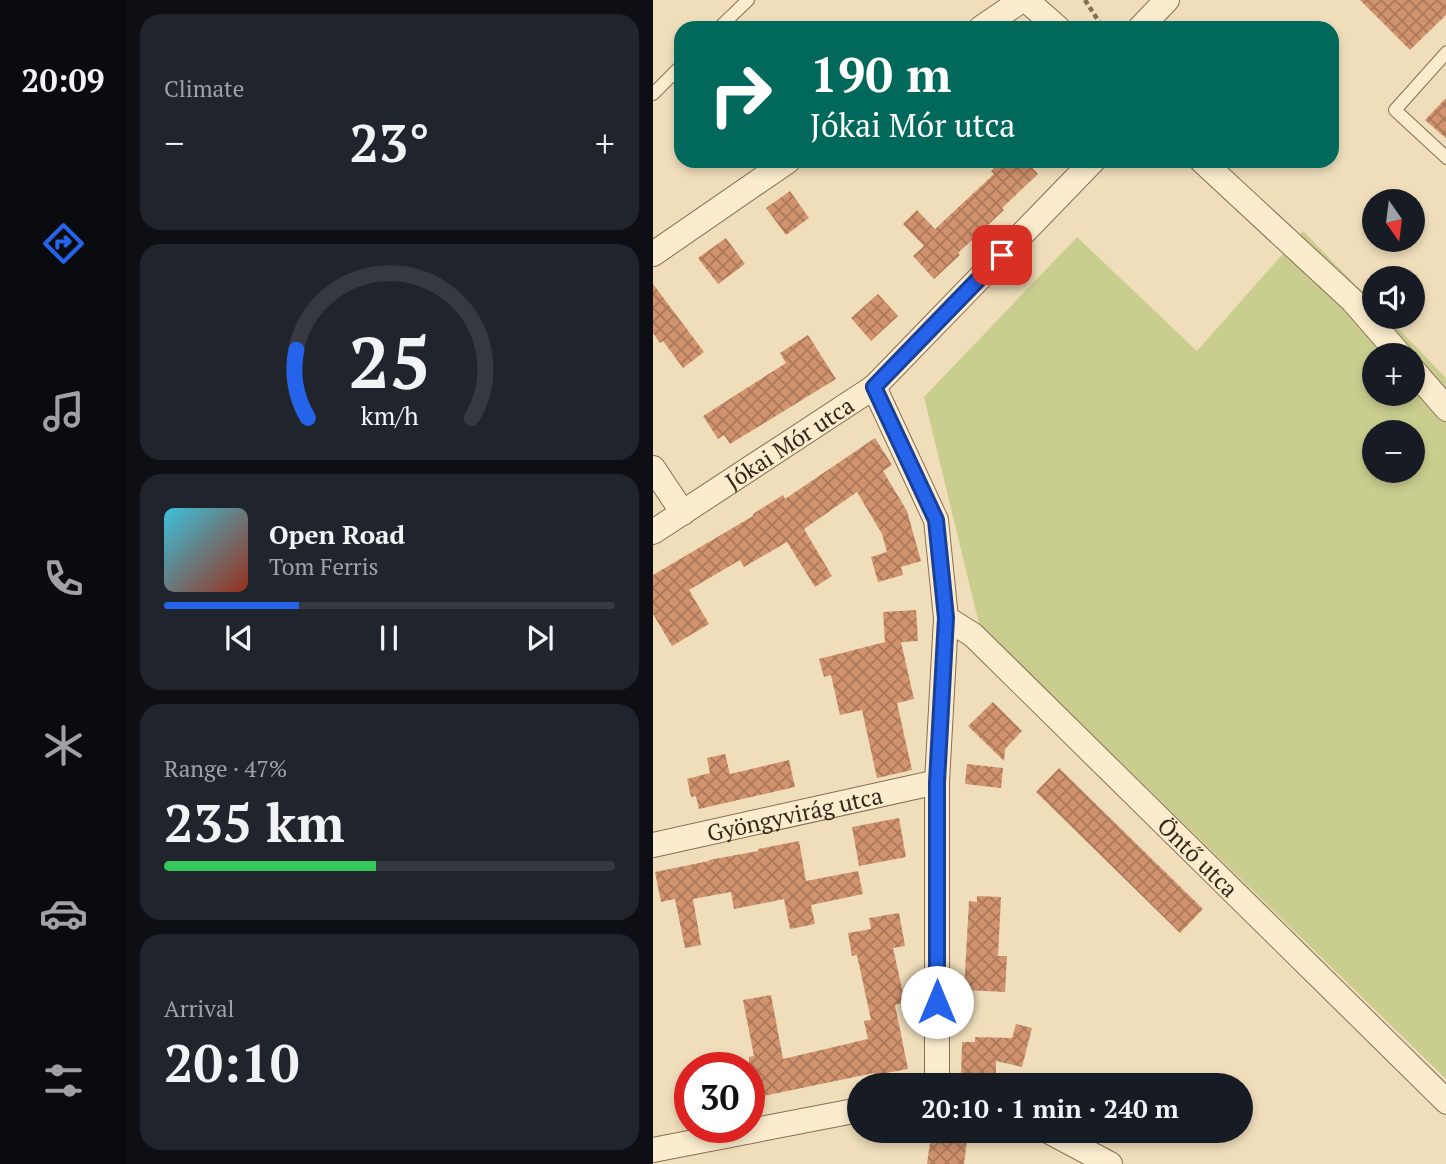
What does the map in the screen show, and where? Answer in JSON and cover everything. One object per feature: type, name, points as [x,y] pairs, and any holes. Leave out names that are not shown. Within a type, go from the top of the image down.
[{"type":"street","points":[[992,21],[1024,0],[1050,21]]},
{"type":"street","points":[[1147,21],[1167,0]]},
{"type":"street","points":[[653,254],[778,168]]},
{"type":"street","name":"Jókai Mór utca","points":[[653,532],[874,387],[1086,168]]},
{"type":"street","points":[[1210,168],[1353,301],[1390,343]]},
{"type":"street","points":[[1425,384],[1446,409]]},
{"type":"street","points":[[874,387],[936,520],[946,618],[937,782],[937,1073]]},
{"type":"street","points":[[653,468],[683,513]]},
{"type":"street","name":"Öntő utca","points":[[946,618],[973,635],[1446,1102]]},
{"type":"street","name":"Gyöngyvirág utca","points":[[653,845],[937,782]]},
{"type":"street","points":[[653,1150],[847,1112]]},
{"type":"street","points":[[1070,1143],[1110,1164]]},
{"type":"lane","points":[[726,21],[748,0]]},
{"type":"lane","points":[[1446,52],[1395,110],[1446,158]]},
{"type":"lane","points":[[653,94],[674,73]]},
{"type":"path","points":[[1085,0],[1098,21]]},
{"type":"green space","points":[[1303,231],[1362,292],[1362,329],[1399,329],[1412,343],[1362,343],[1362,406],[1425,406],[1425,356],[1446,378],[1446,1079],[979,624],[924,397],[1077,237],[1197,351]]},
{"type":"building","points":[[1360,0],[1447,0],[1447,14],[1410,50]]},
{"type":"building","points":[[1447,97],[1447,139],[1425,120]]},
{"type":"building","points":[[994,168],[1032,168],[1038,174],[934,279],[913,256],[924,246],[903,224],[917,210],[935,229],[994,174],[991,171]]},
{"type":"building","points":[[790,191],[809,218],[786,235],[766,208]]},
{"type":"building","points":[[726,238],[745,264],[718,284],[698,258]]},
{"type":"building","points":[[653,284],[704,352],[683,368],[663,341],[660,343],[653,333]]},
{"type":"building","points":[[878,294],[898,316],[871,341],[851,318]]},
{"type":"building","points":[[808,335],[836,379],[730,444],[724,435],[718,439],[703,416],[786,363],[780,353]]},
{"type":"building","points":[[875,438],[892,465],[883,471],[907,511],[921,561],[901,567],[903,575],[878,582],[871,557],[887,552],[882,534],[857,492],[804,529],[832,576],[815,587],[787,542],[744,567],[740,560],[689,590],[709,624],[672,646],[653,614],[653,575],[753,516],[783,495],[785,499]]},
{"type":"building","points":[[916,610],[918,641],[901,642],[914,699],[897,703],[912,770],[877,778],[862,710],[840,715],[831,675],[824,677],[819,659],[885,642],[883,612]]},
{"type":"building","points":[[993,702],[1022,731],[1005,749],[1004,761],[968,726]]},
{"type":"building","points":[[725,754],[730,774],[789,760],[795,787],[699,809],[696,796],[691,797],[687,779],[710,773],[707,758]]},
{"type":"building","points":[[967,764],[1003,768],[1001,788],[965,784]]},
{"type":"building","points":[[1059,768],[1203,909],[1180,933],[1036,792]]},
{"type":"building","points":[[899,818],[906,857],[859,866],[852,827]]},
{"type":"building","points":[[799,841],[806,881],[858,871],[863,894],[811,905],[815,924],[790,929],[784,899],[734,909],[731,892],[693,899],[701,945],[685,948],[675,899],[661,902],[655,872]]},
{"type":"building","points":[[977,896],[1001,897],[998,956],[1007,956],[1005,992],[964,990],[969,901],[977,902]]},
{"type":"building","points":[[899,913],[905,946],[893,948],[905,1002],[895,1005],[908,1069],[886,1073],[847,1073],[847,1079],[765,1096],[765,1052],[753,1052],[743,1000],[771,995],[783,1059],[868,1039],[864,1021],[871,1020],[857,955],[852,956],[848,933],[871,929],[869,918]]},
{"type":"building","points":[[1016,1024],[1032,1028],[1022,1067],[996,1061],[996,1073],[961,1073],[962,1042],[975,1042],[975,1037],[1012,1038]]},
{"type":"building","points":[[930,1143],[967,1143],[964,1164],[927,1164]]},
{"type":"route","points":[[937,1002],[937,782],[946,618],[936,520],[874,387],[1002,255]]}]
